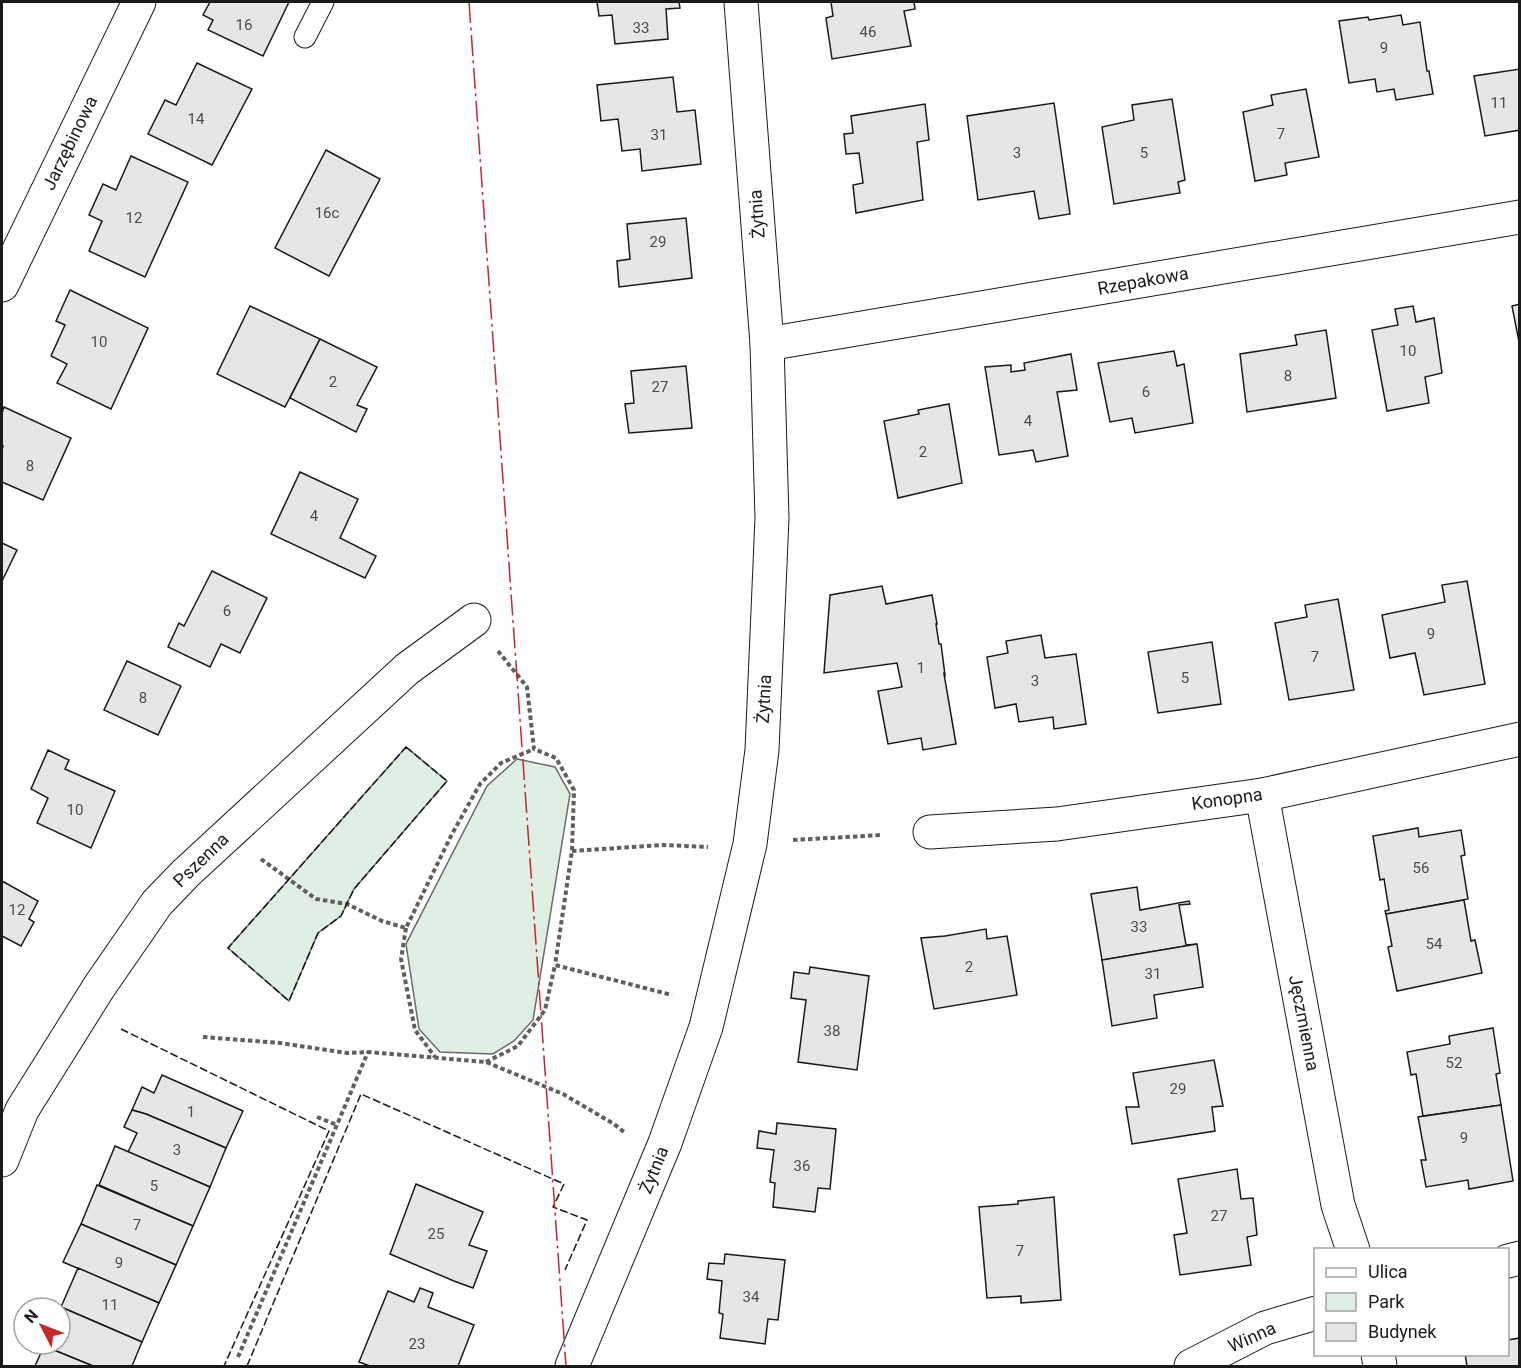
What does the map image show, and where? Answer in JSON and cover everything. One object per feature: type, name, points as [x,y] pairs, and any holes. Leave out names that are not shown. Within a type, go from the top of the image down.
[{"type":"street","name":"Jarzębinowa","points":[[2,285],[139,2]]},
{"type":"street","name":"Żytnia","points":[[572,1366],[665,1143],[706,1027],[750,844],[762,750],[772,518],[766,344],[741,2]]},
{"type":"street","name":"Rzepakowa","points":[[766,344],[1520,218]]},
{"type":"street","name":"Pszenna","points":[[2,1160],[12,1104],[158,903],[186,873],[407,669],[474,620]]},
{"type":"street","name":"Konopna","points":[[930,832],[1057,824],[1262,795],[1520,739]]},
{"type":"street","name":"Jęczmienna","points":[[1262,795],[1338,1205],[1352,1248]]},
{"type":"street","name":"Winna","points":[[1191,1366],[1265,1328],[1314,1314]]},
{"type":"lane","points":[[304,37],[324,2]]},
{"type":"path","points":[[474,620],[527,687],[534,749]]},
{"type":"path","points":[[435,1057],[415,1030],[401,959],[406,928],[452,834],[480,784],[501,763],[534,749],[556,758],[574,790],[572,851],[555,965],[545,1010],[518,1046],[486,1062]]},
{"type":"path","points":[[789,840],[882,835]]},
{"type":"path","points":[[572,851],[663,845],[719,848]]},
{"type":"path","points":[[255,853],[316,899],[347,904],[382,921],[406,928]]},
{"type":"path","points":[[555,965],[682,997]]},
{"type":"path","points":[[203,1036],[280,1043],[347,1053],[368,1052],[486,1062],[563,1094],[630,1136]]},
{"type":"path","points":[[238,1357],[368,1052]]},
{"type":"path","points":[[316,1117],[337,1125]]},
{"type":"green space","points":[[406,747],[447,781],[354,889],[341,916],[318,933],[289,1001],[228,948]]},
{"type":"green space","points":[[517,759],[555,767],[570,794],[533,1020],[514,1041],[493,1054],[440,1052],[419,1029],[406,944],[487,786]]},
{"type":"building","points":[[210,2],[289,2],[263,56],[208,30],[213,20],[203,15]]},
{"type":"building","points":[[597,2],[679,2],[680,8],[666,9],[668,39],[615,44],[612,15],[599,16]]},
{"type":"building","points":[[831,2],[914,2],[915,9],[904,11],[911,46],[832,59],[826,18],[833,16]]},
{"type":"building","points":[[1401,15],[1403,25],[1420,22],[1427,71],[1429,71],[1433,94],[1396,100],[1394,89],[1377,92],[1375,79],[1349,83],[1339,21],[1368,17],[1369,20]]},
{"type":"building","points":[[197,63],[252,89],[212,165],[148,134],[165,100],[176,105]]},
{"type":"building","points":[[1520,69],[1520,130],[1485,136],[1474,76]]},
{"type":"building","points":[[673,77],[677,112],[695,110],[701,164],[642,171],[640,149],[622,151],[618,119],[601,121],[597,85]]},
{"type":"building","points":[[1306,89],[1319,157],[1285,163],[1287,175],[1255,181],[1243,112],[1273,105],[1271,95]]},
{"type":"building","points":[[1172,99],[1185,180],[1178,182],[1180,193],[1114,204],[1102,127],[1134,120],[1132,105]]},
{"type":"building","points":[[1054,103],[1070,214],[1039,219],[1034,191],[978,200],[967,116]]},
{"type":"building","points":[[925,104],[929,140],[917,142],[923,200],[856,213],[853,185],[863,183],[859,153],[846,154],[844,134],[853,133],[851,116]]},
{"type":"building","points":[[326,150],[380,179],[329,276],[275,248]]},
{"type":"building","points":[[131,156],[188,182],[145,277],[89,251],[102,221],[89,215],[103,184],[116,190]]},
{"type":"building","points":[[686,218],[692,278],[619,287],[617,261],[630,259],[627,224]]},
{"type":"building","points":[[70,290],[148,328],[111,409],[57,383],[67,364],[51,356],[65,325],[56,321]]},
{"type":"building","points":[[1520,304],[1520,347],[1512,306]]},
{"type":"building","points":[[250,306],[320,339],[285,407],[217,374]]},
{"type":"building","points":[[1413,306],[1416,322],[1434,318],[1442,373],[1425,377],[1429,403],[1387,411],[1372,330],[1398,325],[1395,309]]},
{"type":"building","points":[[1326,330],[1336,398],[1247,412],[1240,354],[1297,345],[1295,335]]},
{"type":"building","points":[[320,339],[377,367],[357,405],[367,409],[356,432],[290,398]]},
{"type":"building","points":[[1174,351],[1177,366],[1184,364],[1193,423],[1135,433],[1132,418],[1110,422],[1098,363]]},
{"type":"building","points":[[1071,354],[1077,390],[1057,392],[1068,456],[1036,462],[1033,450],[999,455],[985,367],[1011,365],[1011,372],[1025,370],[1024,363]]},
{"type":"building","points":[[686,366],[692,428],[629,433],[625,404],[634,403],[631,371]]},
{"type":"building","points":[[949,404],[962,483],[898,498],[884,421],[919,414],[918,410]]},
{"type":"building","points":[[4,407],[71,438],[43,500],[2,482],[2,413]]},
{"type":"building","points":[[300,472],[358,499],[340,538],[376,556],[365,578],[271,534]]},
{"type":"building","points":[[2,543],[17,550],[3,579],[2,578]]},
{"type":"building","points":[[212,571],[267,598],[240,653],[221,644],[210,667],[168,647],[179,623],[184,626]]},
{"type":"building","points":[[1467,581],[1485,684],[1424,695],[1415,653],[1390,658],[1382,615],[1445,602],[1442,585]]},
{"type":"building","points":[[882,586],[886,604],[932,595],[956,744],[923,750],[921,738],[888,744],[878,691],[902,687],[897,663],[824,673],[830,595]]},
{"type":"building","points":[[1338,599],[1354,690],[1289,700],[1275,623],[1307,617],[1305,605]]},
{"type":"building","points":[[1041,635],[1045,658],[1076,654],[1086,724],[1054,729],[1053,717],[1019,722],[1016,704],[995,708],[987,657],[1008,653],[1006,641]]},
{"type":"building","points":[[1212,642],[1221,704],[1158,713],[1148,652]]},
{"type":"building","points":[[127,661],[181,686],[158,735],[104,710]]},
{"type":"building","points":[[48,750],[69,760],[65,769],[115,791],[91,848],[37,823],[48,798],[31,789]]},
{"type":"building","points":[[1418,828],[1419,837],[1461,830],[1465,855],[1461,856],[1468,899],[1386,914],[1385,911],[1389,910],[1384,879],[1380,880],[1373,836]]},
{"type":"building","points":[[2,881],[38,901],[29,919],[34,922],[21,946],[2,936]]},
{"type":"building","points":[[1137,887],[1140,910],[1189,901],[1190,904],[1179,905],[1186,945],[1197,944],[1102,960],[1091,894]]},
{"type":"building","points":[[1464,900],[1471,941],[1475,940],[1482,973],[1397,991],[1388,947],[1392,946],[1386,914]]},
{"type":"building","points":[[986,929],[987,939],[1007,936],[1017,995],[934,1009],[921,938]]},
{"type":"building","points":[[1197,944],[1203,987],[1154,995],[1157,1018],[1112,1026],[1102,960]]},
{"type":"building","points":[[810,967],[869,976],[857,1070],[798,1062],[806,1000],[791,998],[794,972],[809,974]]},
{"type":"building","points":[[1493,1028],[1500,1073],[1496,1074],[1501,1105],[1423,1116],[1416,1074],[1411,1075],[1407,1052],[1450,1044],[1449,1036]]},
{"type":"building","points":[[1214,1060],[1223,1106],[1212,1107],[1215,1131],[1132,1144],[1126,1107],[1139,1107],[1133,1073]]},
{"type":"building","points":[[162,1075],[243,1111],[226,1148],[132,1110],[142,1087],[154,1093]]},
{"type":"building","points":[[1501,1105],[1513,1181],[1469,1189],[1468,1180],[1426,1187],[1421,1160],[1426,1160],[1418,1117]]},
{"type":"building","points":[[132,1110],[226,1148],[210,1187],[128,1152],[137,1133],[124,1127]]},
{"type":"building","points":[[777,1123],[836,1129],[830,1189],[818,1188],[815,1212],[773,1207],[775,1183],[770,1182],[774,1150],[757,1148],[759,1131],[776,1134]]},
{"type":"building","points":[[115,1146],[210,1187],[193,1226],[99,1185]]},
{"type":"building","points":[[1237,1169],[1241,1199],[1253,1198],[1257,1235],[1247,1237],[1251,1265],[1180,1275],[1174,1235],[1187,1233],[1178,1179]]},
{"type":"building","points":[[416,1184],[483,1212],[469,1245],[487,1251],[473,1288],[390,1254]]},
{"type":"building","points":[[97,1185],[193,1226],[176,1265],[81,1224]]},
{"type":"building","points":[[1054,1197],[1061,1300],[1021,1303],[1021,1296],[987,1298],[979,1207],[1018,1204],[1018,1201]]},
{"type":"building","points":[[81,1224],[176,1265],[159,1303],[63,1262]]},
{"type":"building","points":[[725,1254],[785,1260],[778,1320],[768,1319],[765,1344],[720,1338],[723,1314],[719,1313],[722,1281],[707,1279],[709,1263],[724,1264]]},
{"type":"building","points":[[78,1268],[159,1303],[142,1342],[72,1312],[72,1296],[66,1296]]},
{"type":"building","points":[[420,1288],[433,1293],[428,1307],[474,1325],[458,1366],[370,1366],[359,1362],[388,1291],[414,1302]]},
{"type":"building","points":[[72,1312],[142,1342],[132,1366],[93,1366],[68,1356],[72,1356]]},
{"type":"building","points":[[1520,1338],[1520,1366],[1467,1366],[1465,1356],[1509,1356],[1509,1340]]},
{"type":"building","points":[[40,1356],[68,1356],[93,1366],[35,1366]]},
{"type":"fence","points":[[406,747],[447,781],[354,889],[341,916],[318,933],[289,1001],[228,948],[406,747]]},
{"type":"fence","points":[[121,1029],[329,1131],[224,1366]]},
{"type":"fence","points":[[247,1366],[361,1094],[564,1184],[553,1207],[587,1220],[565,1270]]},
{"type":"power","points":[[469,2],[566,1366]]}]
